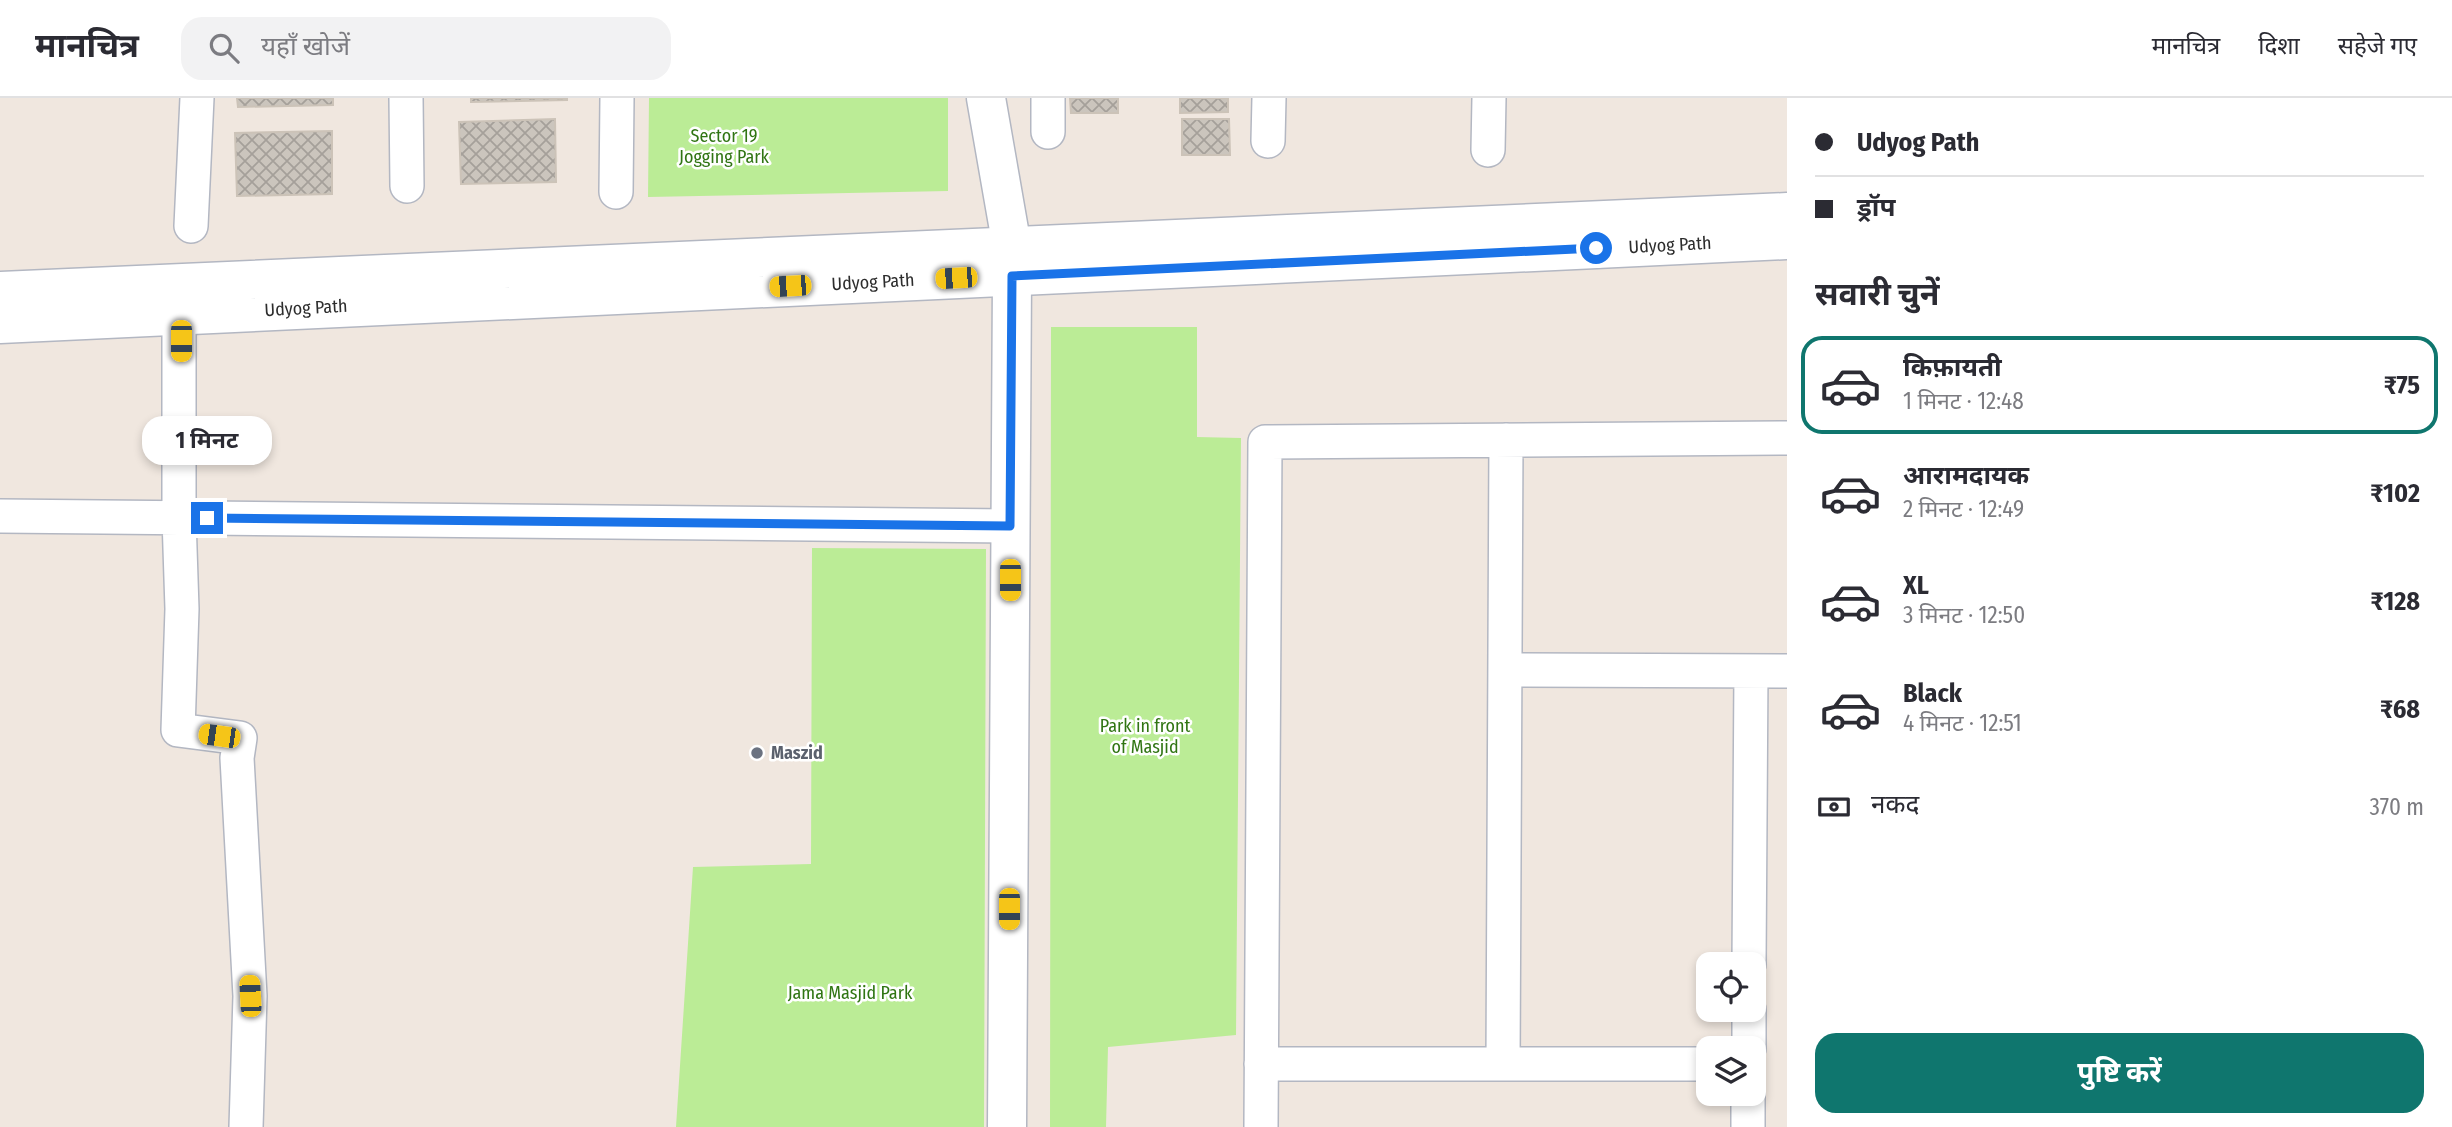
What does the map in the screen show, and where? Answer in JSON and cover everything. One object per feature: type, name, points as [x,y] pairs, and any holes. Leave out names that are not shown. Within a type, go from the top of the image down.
[{"type":"main road","points":[[986,98],[1012,261],[1007,1127]]},
{"type":"main road","name":"Udyog Path","points":[[0,324],[1787,212]]},
{"type":"main road","name":"Udyog Path","points":[[0,291],[1787,240]]},
{"type":"street","points":[[191,226],[197,98]]},
{"type":"street","points":[[406,98],[407,186]]},
{"type":"street","points":[[616,192],[617,98]]},
{"type":"street","points":[[1048,98],[1048,132]]},
{"type":"street","points":[[1268,141],[1269,98]]},
{"type":"street","points":[[1488,150],[1489,98]]},
{"type":"street","points":[[179,314],[182,609],[178,730],[240,738],[237,758],[250,996],[246,1127]]},
{"type":"street","points":[[1261,1127],[1265,442],[1787,438]]},
{"type":"street","points":[[1503,1064],[1506,440]]},
{"type":"street","points":[[0,516],[1010,526]]},
{"type":"street","points":[[1505,670],[1787,671]]},
{"type":"street","points":[[1749,952],[1751,671]]},
{"type":"street","points":[[1261,1064],[1696,1064]]},
{"type":"street","points":[[1748,1106],[1748,1127]]},
{"type":"green space","name":"Sector 19 Jogging Park","points":[[649,98],[948,98],[948,191],[648,197]]},
{"type":"green space","name":"Park in front of Masjid","points":[[1051,327],[1197,327],[1197,437],[1241,438],[1236,1035],[1108,1047],[1106,1127],[1050,1127]]},
{"type":"green space","name":"Jama Masjid Park","points":[[812,548],[986,549],[984,1127],[676,1127],[693,867],[811,864]]},
{"type":"building","points":[[237,98],[333,98],[333,105],[238,107]]},
{"type":"building","points":[[471,98],[567,98],[567,100],[471,102]]},
{"type":"building","points":[[1070,98],[1118,98],[1118,113],[1071,113]]},
{"type":"building","points":[[1180,98],[1228,98],[1228,112],[1180,113]]},
{"type":"building","points":[[555,119],[556,182],[461,184],[459,122]]},
{"type":"building","points":[[1182,119],[1229,119],[1230,155],[1182,155]]},
{"type":"building","points":[[332,131],[332,194],[237,196],[235,133]]},
{"type":"place","name":"Maszid","points":[[757,753]]},
{"type":"route","points":[[207,518],[1010,526],[1012,276],[1596,248]]}]
